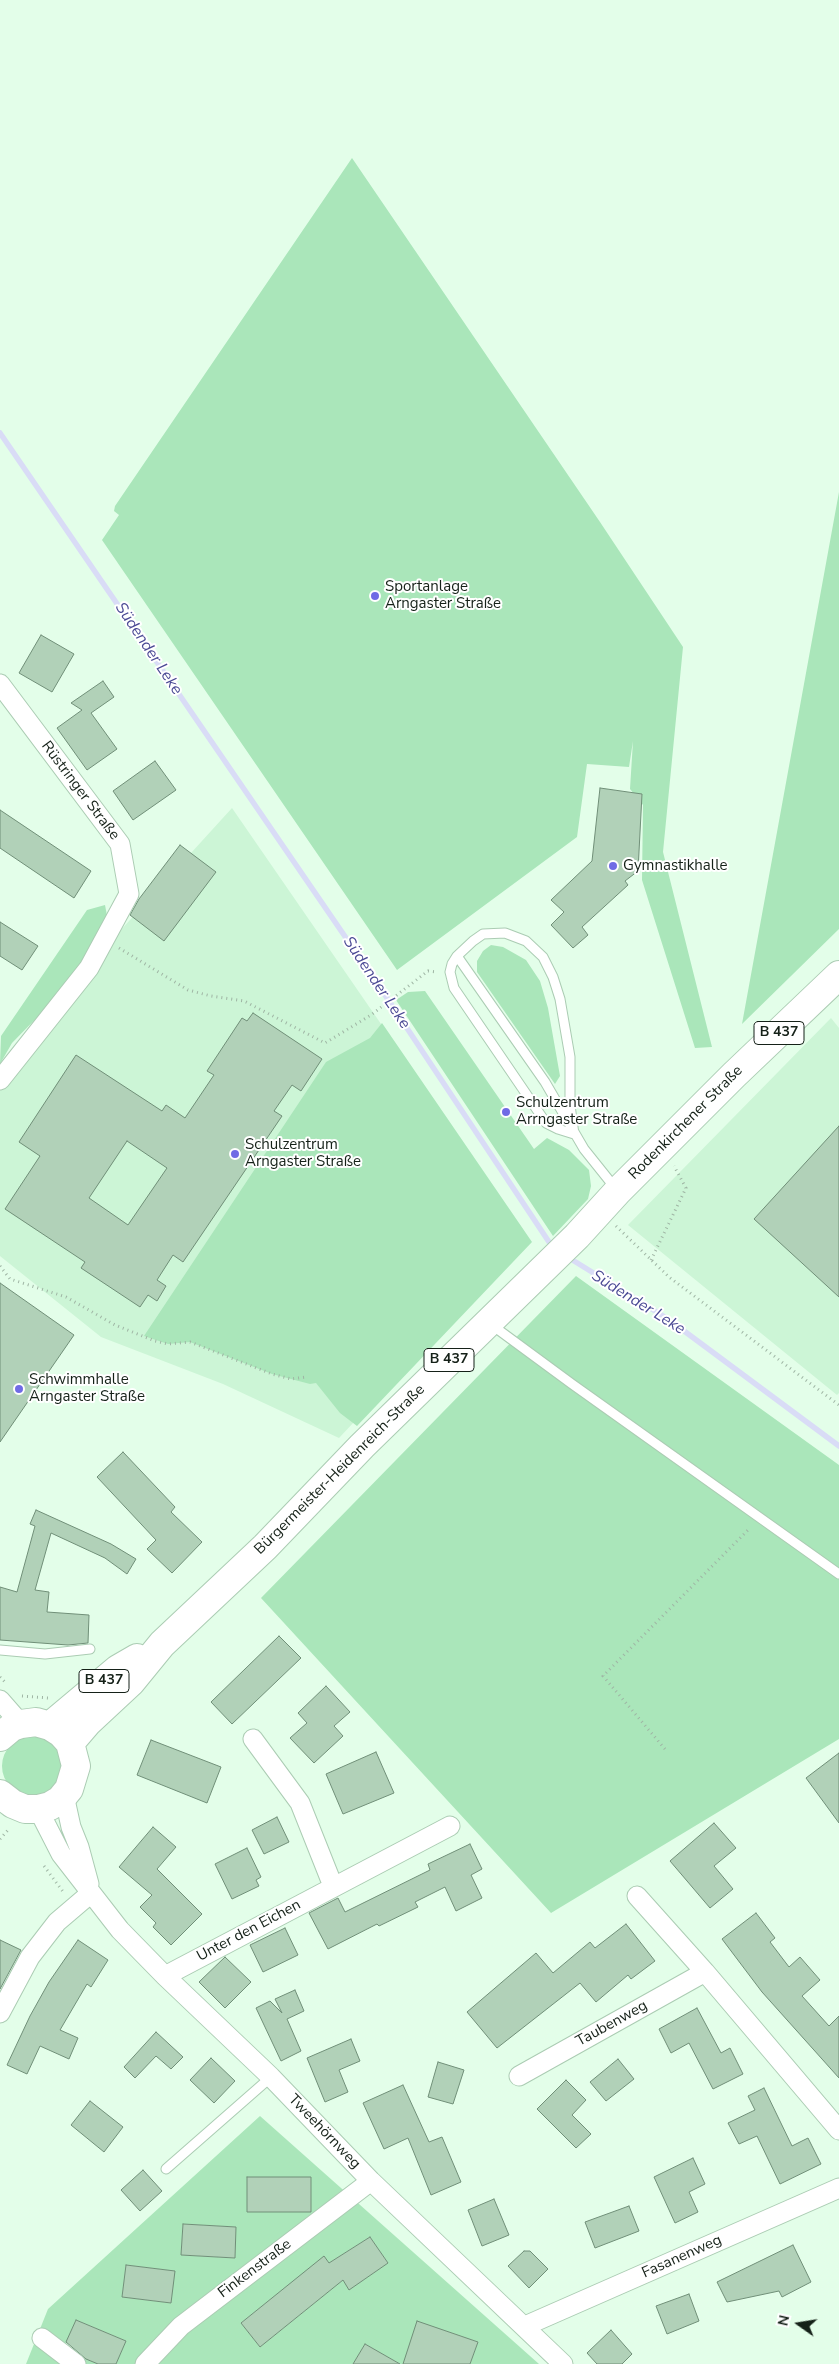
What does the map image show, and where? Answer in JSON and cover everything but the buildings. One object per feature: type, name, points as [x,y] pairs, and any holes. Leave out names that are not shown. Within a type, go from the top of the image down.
[{"type":"main road","name":"Rodenkirchener Straße","points":[[537,1275],[577,1236],[618,1191],[839,975]]},
{"type":"main road","name":"Bürgermeister-Heidenreich-Straße","points":[[60,1734],[88,1722],[132,1682],[162,1644],[265,1546],[362,1446],[537,1275]]},
{"type":"main road","points":[[4,1808],[38,1809],[55,1803],[64,1795],[73,1782],[76,1766],[60,1734],[36,1722],[10,1730]]},
{"type":"street","name":"Rüstringer Straße","points":[[0,684],[120,844],[128,894],[89,968],[0,1080]]},
{"type":"street","points":[[0,1700],[10,1730]]},
{"type":"street","points":[[253,1739],[300,1803],[333,1886]]},
{"type":"street","name":"Tweehörnweg","points":[[64,1795],[71,1827],[79,1847],[91,1892]]},
{"type":"street","name":"Tweehörnweg","points":[[38,1809],[61,1854],[120,1930],[165,1976],[271,2077],[371,2181],[524,2326],[560,2363]]},
{"type":"street","name":"Unter den Eichen","points":[[165,1976],[450,1826]]},
{"type":"street","points":[[0,2014],[30,1957],[57,1922],[91,1892]]},
{"type":"street","points":[[637,1896],[705,1972],[839,2130]]},
{"type":"street","name":"Taubenweg","points":[[519,2076],[705,1972]]},
{"type":"street","name":"Finkenstraße","points":[[145,2364],[181,2326],[371,2181]]},
{"type":"street","name":"Fasanenweg","points":[[524,2326],[839,2188]]},
{"type":"street","points":[[42,2338],[76,2364]]},
{"type":"lane","points":[[504,933],[526,940],[543,957],[553,977],[560,999],[570,1057],[570,1105],[574,1134],[558,1129],[546,1122],[454,988],[450,972],[456,956],[473,940],[483,934],[504,933]]},
{"type":"lane","points":[[456,956],[544,1082],[574,1134],[618,1191]]},
{"type":"lane","points":[[489,1321],[508,1337],[839,1574]]},
{"type":"lane","points":[[0,1650],[45,1654],[90,1649]]},
{"type":"lane","points":[[166,2169],[271,2077]]},
{"type":"path","points":[[104,939],[188,990],[244,1001],[324,1044],[371,1015],[428,971],[450,972]]},
{"type":"path","points":[[651,1260],[686,1188],[672,1162]]},
{"type":"path","points":[[612,1222],[669,1278],[839,1405]]},
{"type":"path","points":[[0,1266],[10,1279],[66,1297],[116,1324],[155,1341],[168,1344],[190,1342],[272,1374],[291,1379],[306,1377]]},
{"type":"path","points":[[665,1749],[603,1676],[759,1518]]},
{"type":"path","points":[[0,1839],[4,1808]]},
{"type":"shaded area","name":"Sportanlage Arngaster Straße","points":[[352,158],[683,647],[663,852],[712,1047],[695,1048],[642,880],[643,805],[630,789],[633,741],[629,767],[587,764],[577,837],[397,970],[102,540],[119,515],[114,511],[115,506]]},
{"type":"shaded area","points":[[839,492],[839,929],[742,1024]]},
{"type":"shaded area","name":"Schulzentrum Arngaster Straße","points":[[232,808],[528,1237],[339,1438],[223,1384],[101,1337],[0,1256],[0,1070],[68,968],[119,932]]},
{"type":"shaded area","points":[[105,905],[108,921],[84,964],[55,999],[12,1043],[0,1064],[1,1036],[87,910]]},
{"type":"shaded area","points":[[491,945],[503,947],[526,960],[540,981],[548,1008],[560,1076],[555,1084],[477,972],[477,961],[483,951]]},
{"type":"shaded area","points":[[425,991],[534,1149],[547,1138],[569,1150],[589,1170],[591,1186],[588,1199],[553,1236],[396,1000],[408,992]]},
{"type":"shaded area","points":[[831,1018],[839,1028],[839,1393],[837,1395],[628,1225]]},
{"type":"shaded area","points":[[382,1023],[532,1242],[357,1426],[340,1413],[316,1383],[310,1384],[272,1374],[190,1342],[168,1344],[144,1336],[326,1062],[370,1038]]},
{"type":"shaded area","points":[[576,1276],[839,1465],[839,1739],[551,1913],[261,1598]]},
{"type":"shaded area","points":[[32,1736],[49,1741],[57,1749],[62,1766],[57,1783],[49,1791],[32,1796],[15,1791],[7,1783],[2,1766],[7,1749],[15,1741]]},
{"type":"shaded area","points":[[260,2116],[539,2364],[470,2364],[478,2342],[417,2322],[447,2364],[400,2364],[365,2344],[353,2364],[116,2364],[126,2341],[76,2320],[64,2349],[98,2364],[26,2364],[48,2309]],"holes":[[[247,2177],[311,2177],[311,2212],[247,2212]],[[183,2224],[236,2227],[235,2258],[181,2255]],[[370,2237],[388,2263],[350,2289],[343,2280],[260,2347],[241,2323],[324,2257],[329,2263]],[[126,2265],[174,2271],[171,2303],[122,2297]]]},
{"type":"waterway","name":"Südender Leke","points":[[0,433],[381,989],[549,1242],[555,1247]]},
{"type":"waterway","name":"Südender Leke","points":[[566,1256],[668,1319],[839,1446]]},
{"type":"place","name":"Sportanlage Arngaster Straße","points":[[375,596]]},
{"type":"place","name":"Gymnastikhalle","points":[[613,866]]},
{"type":"place","name":"Schulzentrum Arrngaster Straße","points":[[506,1112]]},
{"type":"place","name":"Schulzentrum Arngaster Straße","points":[[235,1154]]},
{"type":"place","name":"Schwimmhalle Arngaster Straße","points":[[19,1389]]}]
